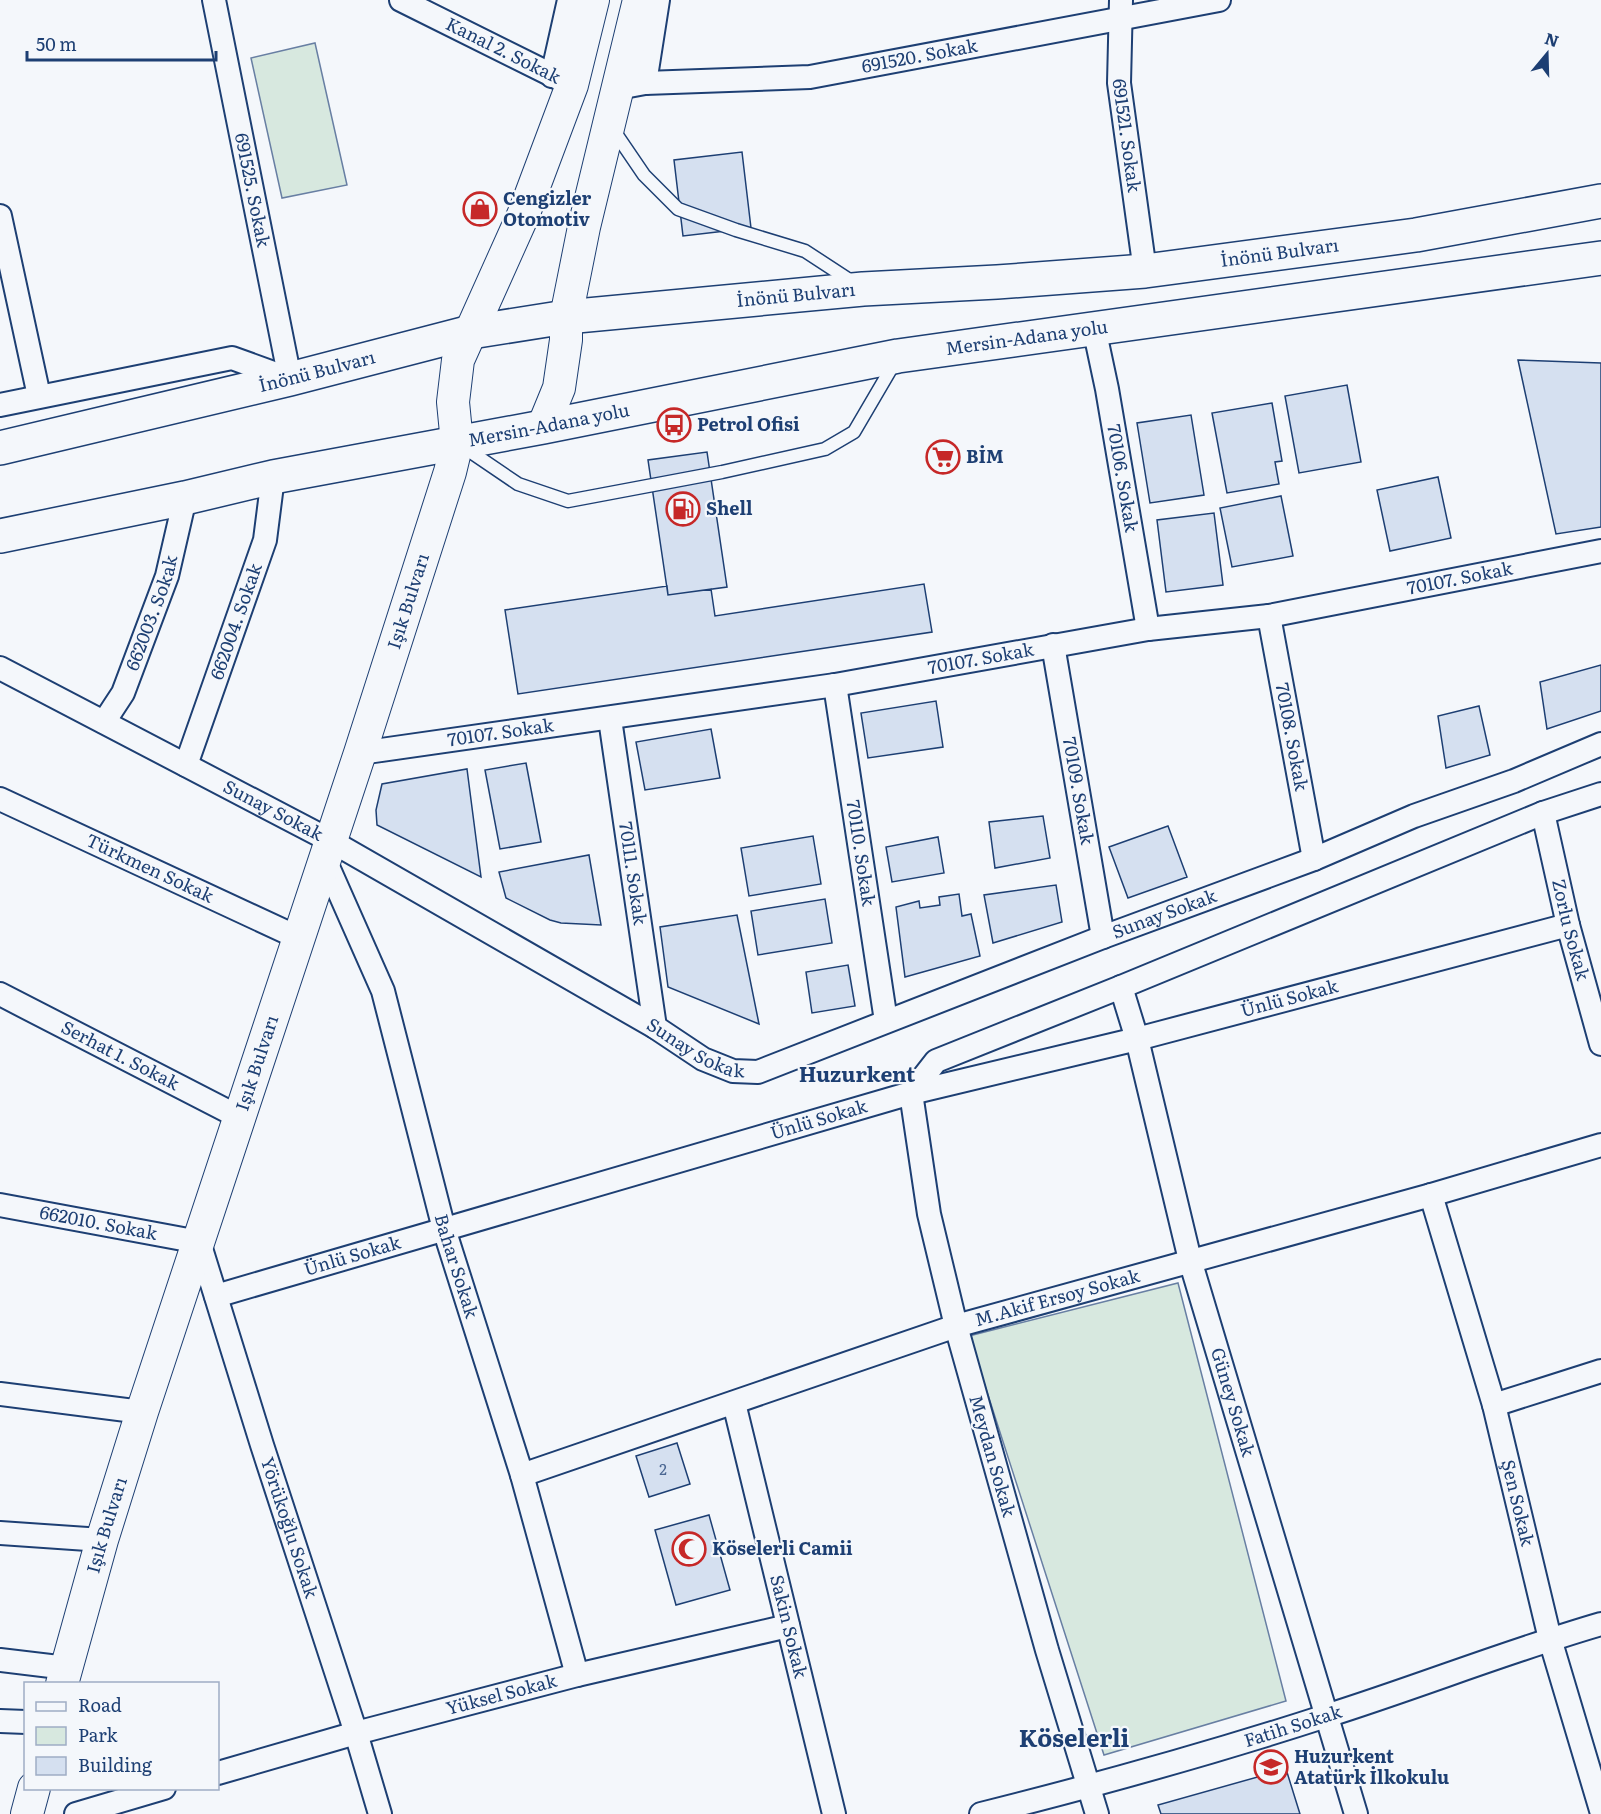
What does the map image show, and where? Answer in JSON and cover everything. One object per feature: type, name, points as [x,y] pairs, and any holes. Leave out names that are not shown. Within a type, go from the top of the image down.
[{"type":"highway","name":"İnönü Bulvarı","points":[[0,447],[290,379],[471,332],[566,317],[863,289],[1145,271],[1416,235],[1601,201]]},
{"type":"highway","name":"Mersin-Adana yolu","points":[[457,443],[898,356],[1601,258]]},
{"type":"highway","points":[[0,537],[273,477],[457,443]]},
{"type":"main road","name":"Işık Bulvarı","points":[[65,1676],[102,1540],[142,1412],[360,753],[450,472],[457,443],[453,402],[458,360],[524,213],[562,80],[593,0]]},
{"type":"main road","points":[[543,427],[559,388],[566,340],[566,317],[584,227],[609,124],[632,85],[639,0]]},
{"type":"main road","points":[[27,1814],[33,1790]]},
{"type":"street","name":"691525. Sokak","points":[[214,0],[290,379]]},
{"type":"street","name":"Kanal 2. Sokak","points":[[401,0],[562,80]]},
{"type":"street","points":[[562,80],[569,0]]},
{"type":"street","points":[[632,85],[658,0]]},
{"type":"street","name":"691520. Sokak","points":[[632,85],[810,77],[1120,9],[1219,0]]},
{"type":"street","name":"691521. Sokak","points":[[1120,9],[1119,83],[1145,271]]},
{"type":"street","points":[[0,216],[39,396]]},
{"type":"street","name":"70106. Sokak","points":[[1094,328],[1107,389],[1148,629]]},
{"type":"street","points":[[0,405],[232,358],[290,379]]},
{"type":"street","name":"662004. Sokak","points":[[186,765],[265,540],[273,477]]},
{"type":"street","name":"662003. Sokak","points":[[104,722],[123,693],[167,576],[185,498]]},
{"type":"street","name":"70107. Sokak","points":[[360,753],[610,719],[834,685],[1148,629],[1269,615],[1601,551]]},
{"type":"street","name":"70108. Sokak","points":[[1269,615],[1314,859]]},
{"type":"street","name":"70109. Sokak","points":[[1053,645],[1103,937]]},
{"type":"street","name":"Sunay Sokak","points":[[0,668],[186,765],[328,850],[655,1027],[703,1059],[733,1071],[758,1072],[1103,937],[1314,859],[1414,816],[1514,781],[1601,744]]},
{"type":"street","name":"70110. Sokak","points":[[834,685],[886,1021]]},
{"type":"street","name":"70111. Sokak","points":[[610,719],[655,1027]]},
{"type":"street","points":[[911,1093],[936,1061],[1543,813],[1601,794]]},
{"type":"street","name":"Türkmen Sokak","points":[[0,799],[298,938]]},
{"type":"street","name":"Zorlu Sokak","points":[[1543,813],[1569,925],[1601,1044]]},
{"type":"street","name":"Bahar Sokak","points":[[328,850],[383,991],[444,1229],[522,1475],[577,1675]]},
{"type":"street","name":"Ünlü Sokak","points":[[216,1296],[911,1093],[1137,1039],[1569,925]]},
{"type":"street","name":"Güney Sokak","points":[[1121,987],[1137,1039],[1190,1260],[1356,1814]]},
{"type":"street","name":"Serhat 1. Sokak","points":[[0,994],[239,1117]]},
{"type":"street","name":"Meydan Sokak","points":[[911,1093],[928,1214],[956,1326],[1047,1650],[1088,1788],[1098,1814]]},
{"type":"street","name":"M.Akif Ersoy Sokak","points":[[522,1475],[956,1326],[1431,1195],[1601,1145]]},
{"type":"street","name":"Şen Sokak","points":[[1431,1195],[1494,1405],[1550,1639],[1601,1810]]},
{"type":"street","name":"662010. Sokak","points":[[0,1205],[199,1242]]},
{"type":"street","name":"Yörükoğlu Sokak","points":[[199,1242],[380,1814]]},
{"type":"street","points":[[1494,1405],[1601,1371]]},
{"type":"street","points":[[0,1394],[142,1412]]},
{"type":"street","name":"Sakin Sokak","points":[[734,1403],[834,1814]]},
{"type":"street","points":[[0,1533],[102,1540]]},
{"type":"street","name":"Fatih Sokak","points":[[981,1814],[1088,1788],[1326,1716],[1550,1639],[1601,1624]]},
{"type":"street","name":"Yüksel Sokak","points":[[219,1773],[356,1733],[577,1675],[788,1626]]},
{"type":"street","points":[[0,1660],[65,1676]]},
{"type":"street","points":[[0,1721],[24,1722]]},
{"type":"street","points":[[76,1814],[157,1790]]},
{"type":"lane","points":[[609,124],[644,175],[678,209],[805,251],[863,289]]},
{"type":"lane","points":[[457,443],[518,484],[568,501],[723,472],[825,449],[854,432],[898,356]]},
{"type":"green space","points":[[315,43],[347,185],[282,198],[251,58]]},
{"type":"green space","points":[[1178,1283],[1286,1701],[1104,1755],[969,1336]]},
{"type":"building","points":[[742,152],[751,228],[683,236],[674,160]]},
{"type":"building","points":[[1518,360],[1601,363],[1601,527],[1556,534]]},
{"type":"building","points":[[1347,385],[1361,462],[1299,473],[1285,396]]},
{"type":"building","points":[[1272,403],[1282,461],[1275,462],[1279,484],[1227,493],[1212,413]]},
{"type":"building","points":[[1191,415],[1204,495],[1150,503],[1137,423]]},
{"type":"building","points":[[707,452],[727,587],[668,595],[648,460]]},
{"type":"building","points":[[1438,477],[1451,538],[1390,551],[1377,490]]},
{"type":"building","points":[[1281,496],[1293,556],[1232,567],[1220,508]]},
{"type":"building","points":[[1214,513],[1223,585],[1166,592],[1157,520]]},
{"type":"building","points":[[924,584],[932,632],[518,694],[505,610],[667,586],[668,595],[711,589],[715,616]]},
{"type":"building","points":[[1601,665],[1601,711],[1547,729],[1540,682]]},
{"type":"building","points":[[936,701],[943,747],[868,758],[861,713]]},
{"type":"building","points":[[1479,706],[1490,755],[1446,768],[1438,716]]},
{"type":"building","points":[[711,729],[720,778],[645,790],[636,742]]},
{"type":"building","points":[[526,763],[541,842],[500,849],[485,770]]},
{"type":"building","points":[[467,769],[481,877],[377,825],[376,810],[382,784]]},
{"type":"building","points":[[1043,816],[1050,858],[995,868],[989,822]]},
{"type":"building","points":[[1168,826],[1187,877],[1128,898],[1109,847]]},
{"type":"building","points":[[813,836],[821,884],[749,896],[741,848]]},
{"type":"building","points":[[938,837],[944,873],[892,882],[886,847]]},
{"type":"building","points":[[589,855],[601,925],[561,923],[550,920],[506,898],[499,872]]},
{"type":"building","points":[[1056,885],[1062,922],[993,943],[984,895]]},
{"type":"building","points":[[959,894],[962,916],[971,914],[980,956],[905,977],[896,907],[919,901],[920,908],[940,905],[939,897]]},
{"type":"building","points":[[825,899],[832,943],[758,955],[751,911]]},
{"type":"building","points":[[737,915],[759,1024],[668,987],[660,927]]},
{"type":"building","points":[[848,965],[855,1006],[812,1013],[806,972]]},
{"type":"building","points":[[677,1443],[690,1484],[649,1497],[636,1456]]},
{"type":"building","name":"Köselerli Camii","points":[[709,1515],[730,1590],[676,1605],[655,1530]]},
{"type":"building","points":[[1286,1769],[1300,1814],[1161,1814],[1158,1805]]},
{"type":"place","name":"Cengizler Otomotiv","points":[[480,209]]},
{"type":"place","name":"Petrol Ofisi","points":[[674,425]]},
{"type":"place","name":"BİM","points":[[943,457]]},
{"type":"place","name":"Shell","points":[[683,509]]},
{"type":"place","name":"Köselerli Camii","points":[[689,1549]]},
{"type":"place","name":"Huzurkent Atatürk İlkokulu","points":[[1271,1767]]},
{"type":"district","name":"Huzurkent","points":[[857,1075]]},
{"type":"district","name":"Köselerli","points":[[1074,1739]]}]
